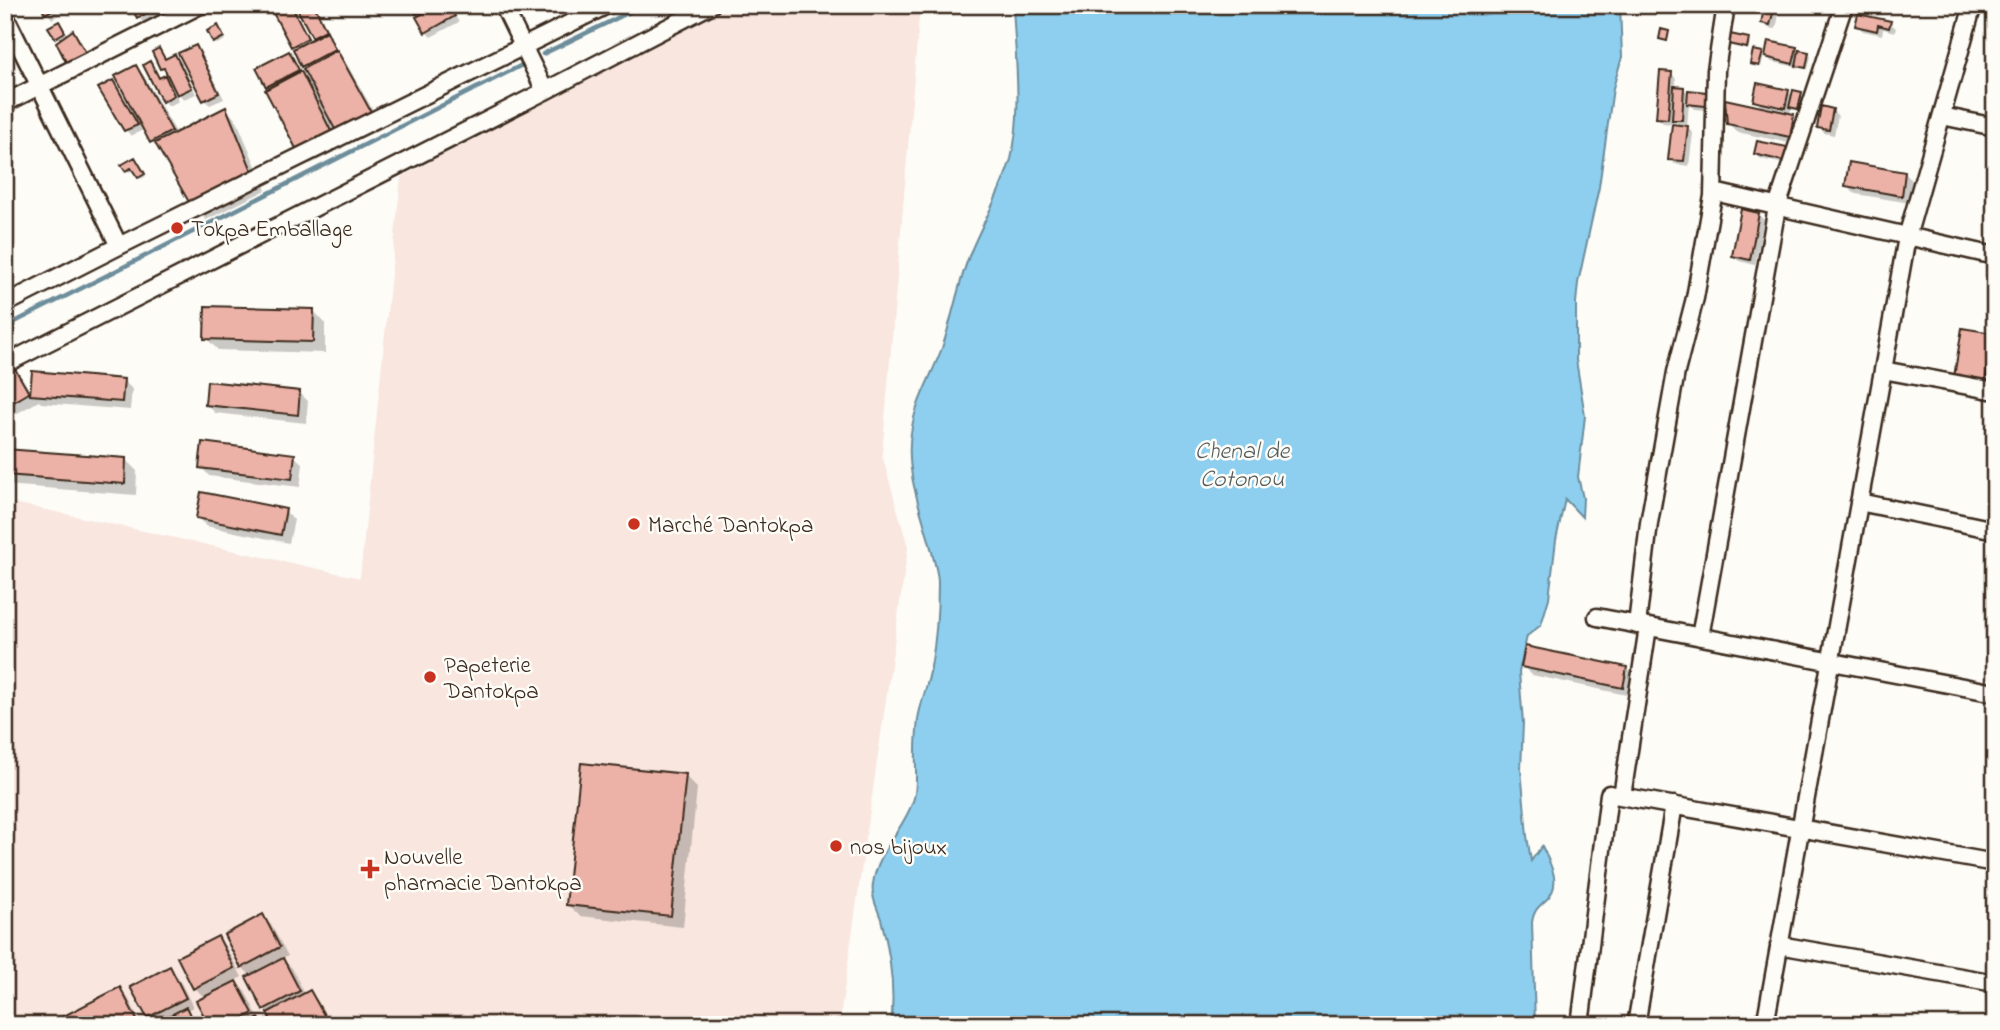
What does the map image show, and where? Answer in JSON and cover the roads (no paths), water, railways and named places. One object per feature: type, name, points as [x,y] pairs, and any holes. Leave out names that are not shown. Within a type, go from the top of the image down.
[{"type":"street","points":[[5,103],[200,5]]},
{"type":"street","points":[[503,5],[545,91]]},
{"type":"street","points":[[5,304],[607,5]]},
{"type":"street","points":[[5,363],[711,5]]},
{"type":"street","points":[[1622,796],[1643,626],[1649,523],[1676,372],[1701,267],[1714,192],[1716,70],[1726,5]]},
{"type":"street","points":[[1700,637],[1777,207],[1844,5]]},
{"type":"street","points":[[1765,1025],[1907,237],[1973,5]]},
{"type":"street","points":[[5,16],[119,246]]},
{"type":"street","points":[[1941,116],[1995,127]]},
{"type":"street","points":[[1714,192],[1995,256]]},
{"type":"street","points":[[1883,370],[1995,391]]},
{"type":"street","points":[[1859,502],[1995,530]]},
{"type":"street","points":[[1597,617],[1995,693]]},
{"type":"street","points":[[1580,1025],[1609,794],[1995,863]]},
{"type":"street","points":[[1636,1025],[1674,806]]},
{"type":"street","points":[[1779,945],[1995,983]]},
{"type":"water","name":"Chenal de Cotonou","points":[[1013,5],[1620,5],[1622,57],[1613,88],[1599,187],[1576,303],[1576,360],[1585,416],[1578,477],[1583,498],[1582,517],[1565,499],[1556,540],[1549,598],[1541,625],[1527,636],[1519,672],[1523,723],[1521,769],[1531,861],[1542,846],[1554,879],[1552,893],[1537,909],[1532,922],[1535,1025],[891,1025],[892,985],[889,958],[873,884],[880,861],[914,798],[918,719],[931,667],[938,604],[937,575],[915,490],[910,443],[917,407],[942,348],[966,263],[1011,159],[1017,122]]},
{"type":"waterway","points":[[543,54],[644,5]]},
{"type":"waterway","points":[[5,327],[522,65]]},
{"type":"place","name":"Tokpa Emballage","points":[[177,228]]},
{"type":"place","name":"Marché Dantokpa","points":[[634,524]]},
{"type":"place","name":"Papeterie Dantokpa","points":[[430,677]]},
{"type":"place","name":"nos bijoux","points":[[836,846]]},
{"type":"place","name":"Nouvelle pharmacie Dantokpa","points":[[370,869]]}]
